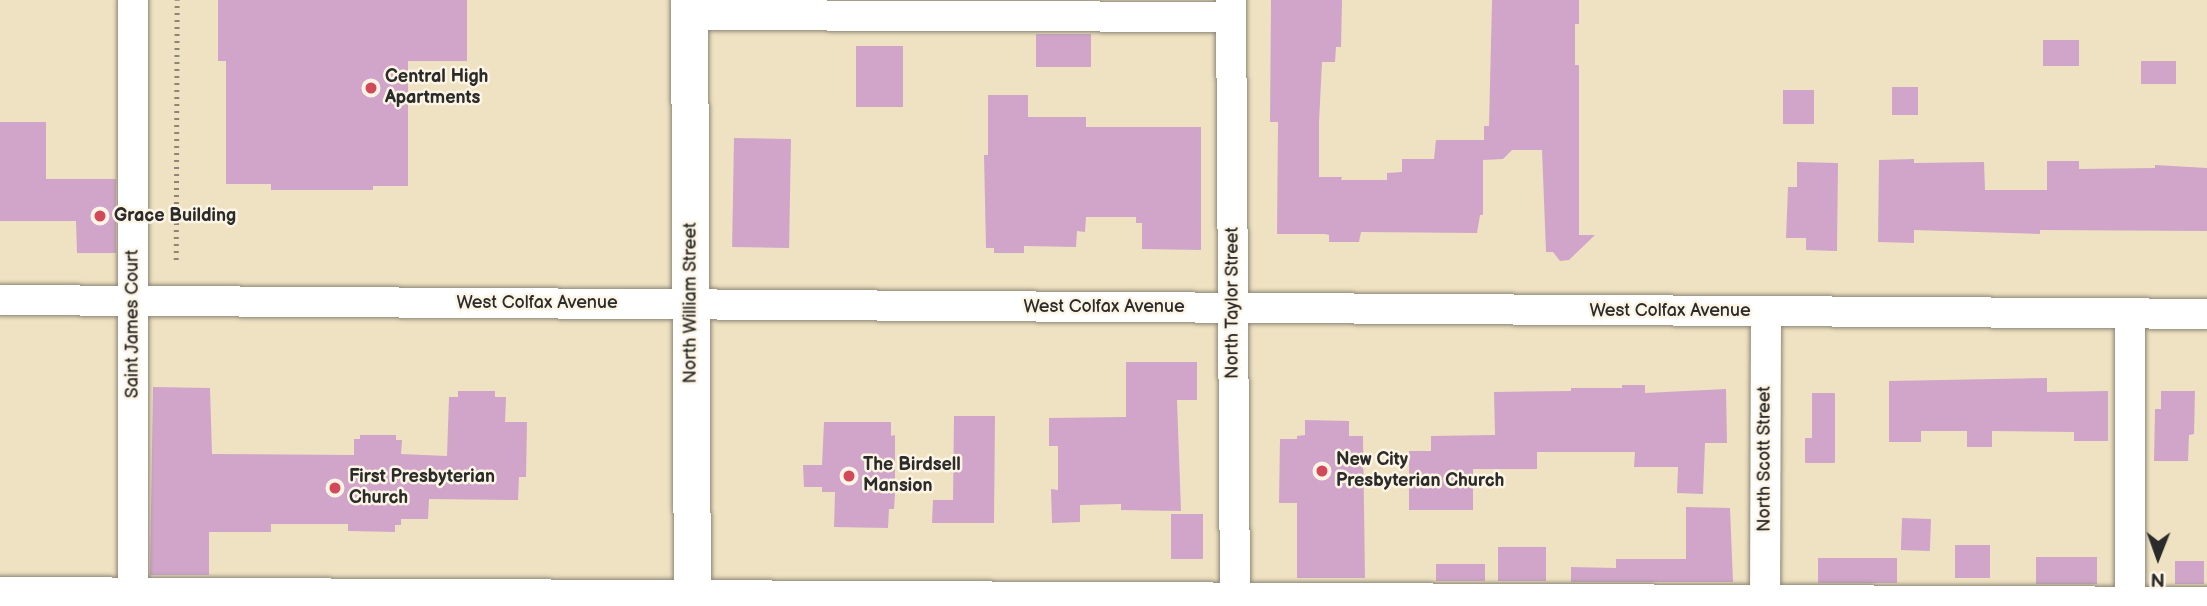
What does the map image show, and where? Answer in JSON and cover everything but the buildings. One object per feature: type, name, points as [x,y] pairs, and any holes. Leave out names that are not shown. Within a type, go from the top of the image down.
[{"type":"main road","name":"North William Street","points":[[690,7],[692,601]]},
{"type":"street","name":"Saint James Court","points":[[133,0],[133,599]]},
{"type":"street","points":[[690,7],[1231,9]]},
{"type":"street","name":"North Taylor Street","points":[[1231,9],[1235,603]]},
{"type":"street","name":"West Colfax Avenue","points":[[0,300],[2207,314]]},
{"type":"street","name":"North Scott Street","points":[[1765,603],[1766,311]]},
{"type":"street","points":[[2130,313],[2130,604]]},
{"type":"street","points":[[0,592],[133,599],[1235,603],[1369,600],[2130,604],[2207,602]]},
{"type":"path","points":[[176,260],[177,0]]},
{"type":"place","name":"Central High Apartments","points":[[371,88]]},
{"type":"place","name":"Grace Building","points":[[100,216]]},
{"type":"place","name":"New City Presbyterian Church","points":[[1322,471]]},
{"type":"place","name":"The Birdsell Mansion","points":[[849,476]]},
{"type":"place","name":"First Presbyterian Church","points":[[335,488]]}]
